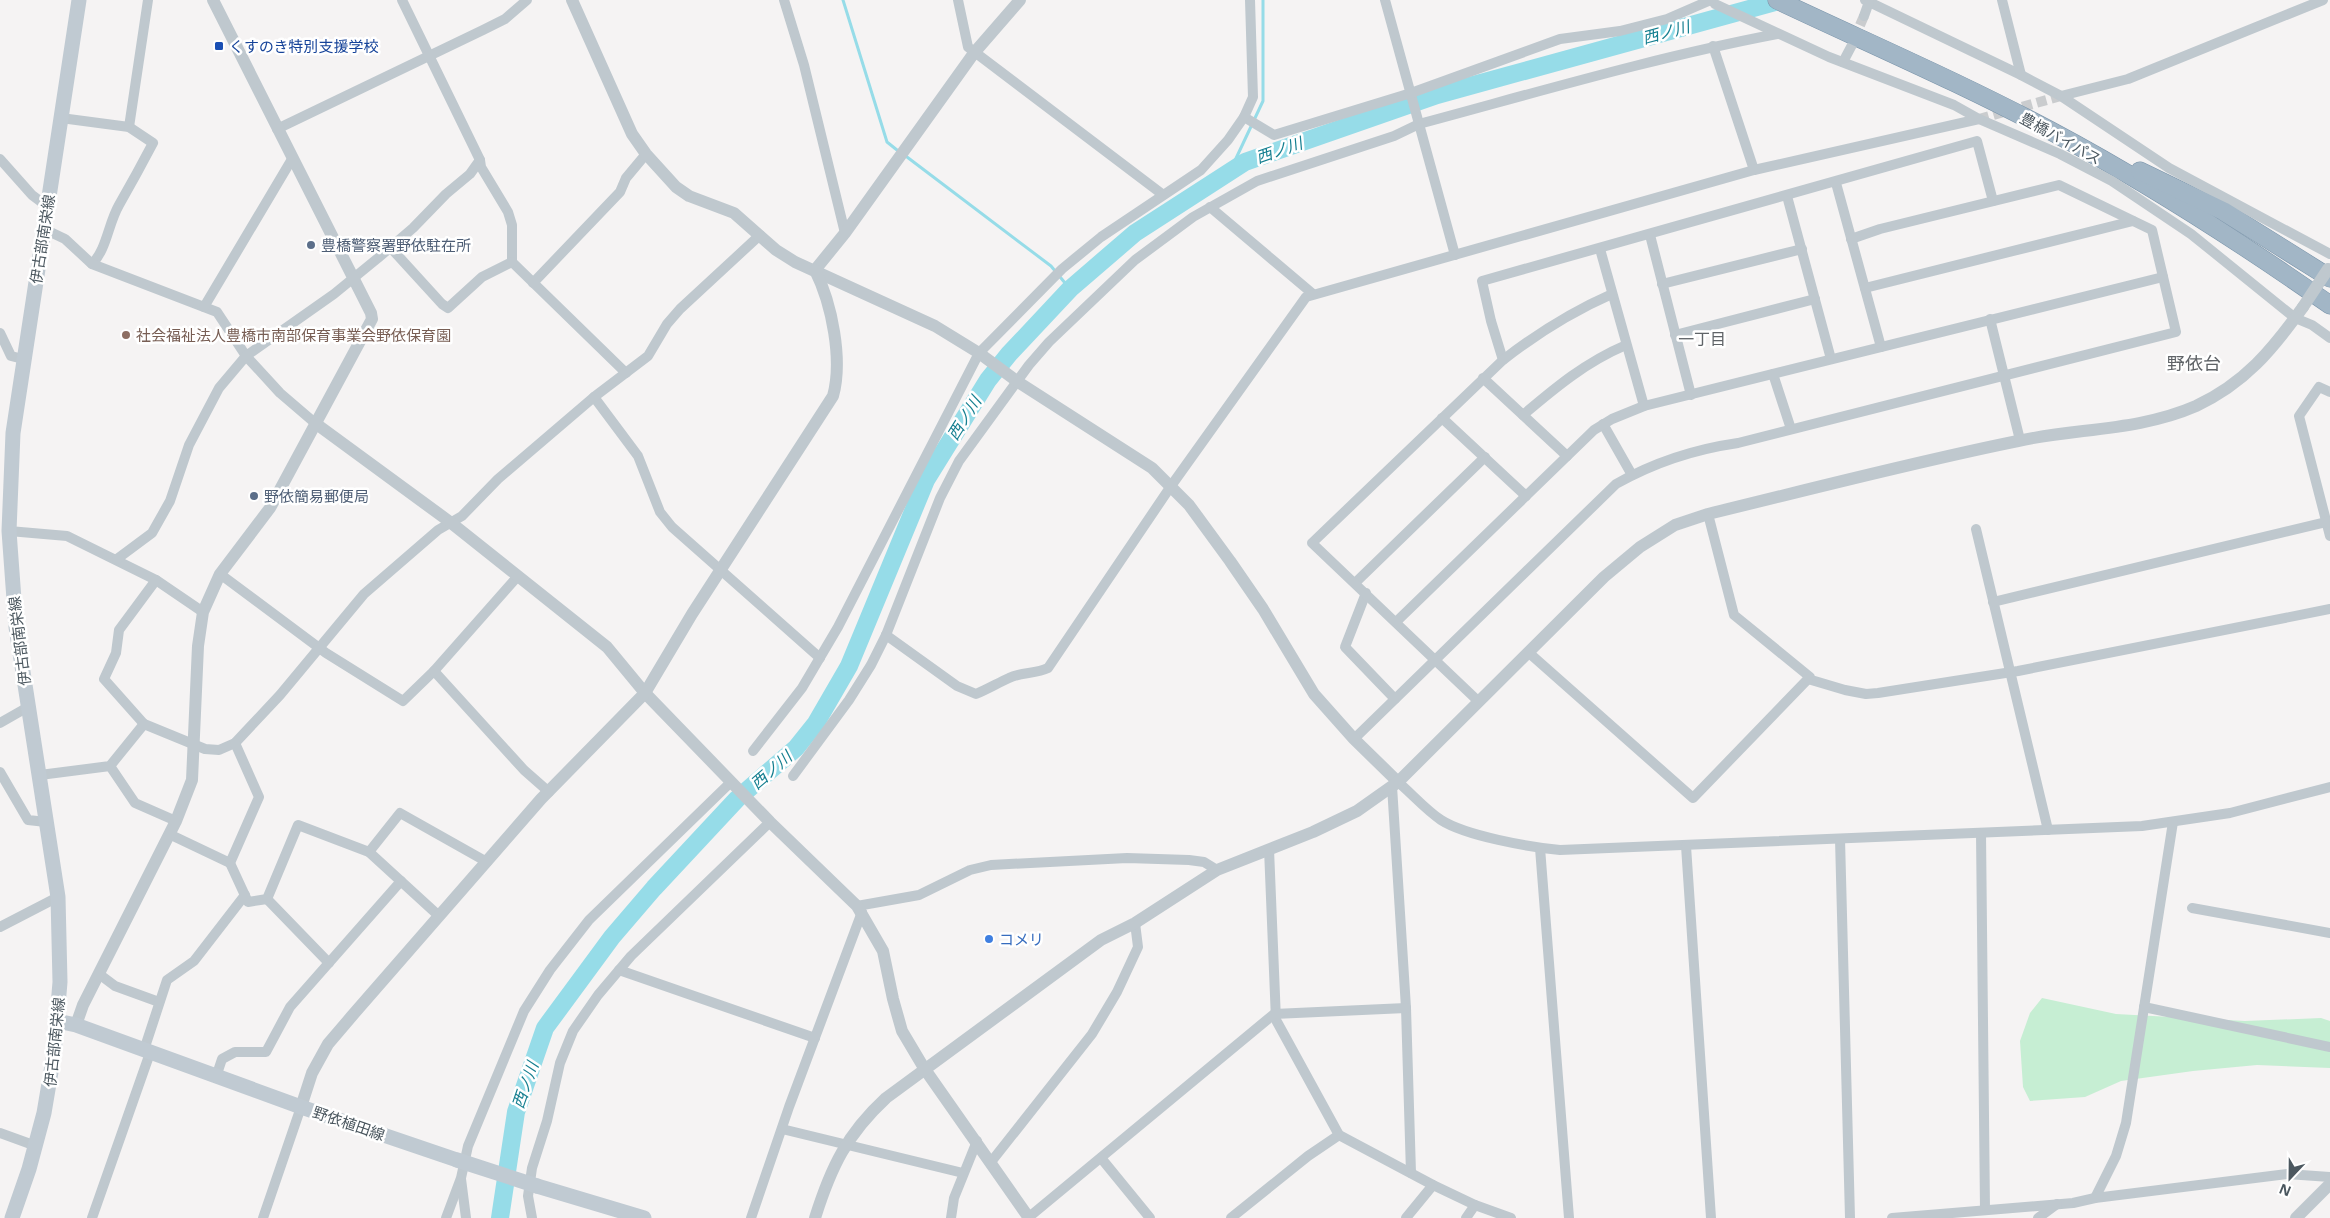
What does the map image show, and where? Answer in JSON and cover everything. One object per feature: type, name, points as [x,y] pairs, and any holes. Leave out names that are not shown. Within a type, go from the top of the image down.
[{"type":"highway","name":"豊橋バイパス","points":[[1777,0],[1901,56],[2051,130],[2244,246],[2330,305]]},
{"type":"highway","points":[[2051,130],[2223,211],[2329,271]]},
{"type":"main road","name":"伊古部南栄線","points":[[12,1218],[36,1146],[49,1088],[60,982],[58,897],[16,627],[5,531],[13,433],[23,359],[79,0]]},
{"type":"main road","name":"野依植田線","points":[[57,1021],[76,1025],[301,1107],[457,1160],[644,1218]]},
{"type":"street","points":[[129,127],[148,0]]},
{"type":"street","points":[[76,1025],[99,974],[170,834],[192,780],[198,646],[203,612],[220,574],[270,508],[372,319],[213,0]]},
{"type":"street","points":[[402,0],[482,167],[508,212],[512,225],[512,262],[626,373]]},
{"type":"street","points":[[277,129],[505,19],[528,0]]},
{"type":"street","points":[[572,0],[632,134],[646,154],[676,187],[689,196],[734,213],[776,250],[795,262],[935,326],[979,353],[1018,382],[1152,468],[1189,505],[1263,609],[1306,683],[1395,784],[1441,820],[1476,833],[1540,848],[1560,850],[1686,846],[2142,826],[2230,813],[2330,787]]},
{"type":"street","points":[[784,0],[804,65],[846,233]]},
{"type":"street","points":[[958,0],[968,47],[974,53],[1162,194]]},
{"type":"street","points":[[815,270],[846,233],[974,53],[1020,0]]},
{"type":"street","points":[[754,751],[802,688],[838,627],[979,353],[1062,269],[1101,237],[1162,194],[1201,170],[1246,118],[1253,97],[1250,0]]},
{"type":"street","points":[[1385,0],[1454,255]]},
{"type":"street","points":[[1880,7],[1890,0]]},
{"type":"street","points":[[2002,0],[2021,75]]},
{"type":"street","points":[[2061,96],[2128,78],[2323,0]]},
{"type":"street","points":[[1246,118],[1274,135],[1411,94],[1560,39],[1620,31],[1667,19],[1712,1],[1774,32],[1843,62],[1954,104],[1979,119],[2060,154],[2112,181],[2152,206],[2191,234],[2295,318],[2312,325],[2330,338]]},
{"type":"street","points":[[1864,16],[1867,1],[2021,75],[2061,96],[2168,168],[2330,254]]},
{"type":"street","points":[[793,776],[859,686],[886,635],[940,498],[959,461],[1049,342],[1108,284],[1142,255],[1193,217],[1257,181],[1394,136],[1419,124],[1713,46],[1774,32]]},
{"type":"street","points":[[1843,62],[1852,45]]},
{"type":"street","points":[[1713,46],[1754,170]]},
{"type":"street","points":[[61,118],[129,127],[152,143],[132,187],[119,205],[100,256],[92,264]]},
{"type":"street","points":[[886,635],[957,686],[976,694],[994,687],[1010,677],[1041,672],[1048,668],[1171,486],[1300,302],[1313,294],[1754,170],[1979,119]]},
{"type":"street","points":[[1503,360],[1491,322],[1482,282],[1836,183],[1977,141],[1993,201]]},
{"type":"street","points":[[533,284],[620,192],[626,178],[646,154]]},
{"type":"street","points":[[0,159],[32,196],[48,207]]},
{"type":"street","points":[[204,307],[292,159]]},
{"type":"street","points":[[117,559],[152,533],[170,500],[189,445],[219,388],[246,356],[353,279],[413,228],[446,194],[470,174],[480,160]]},
{"type":"street","points":[[1836,183],[1880,346]]},
{"type":"street","points":[[1354,739],[1616,484],[1632,475],[1657,463],[2176,332],[2152,230],[2059,185],[1880,229],[1851,239]]},
{"type":"street","points":[[1787,196],[1831,359]]},
{"type":"street","points":[[1210,207],[1313,294]]},
{"type":"street","points":[[1865,288],[2133,221]]},
{"type":"street","points":[[44,229],[65,239],[92,264],[217,312],[246,356],[280,393],[315,423],[450,522],[607,647],[645,693],[770,822],[859,909],[884,951],[893,999],[902,1031],[924,1068],[977,1141],[1029,1218],[1274,1014],[1406,1008]]},
{"type":"street","points":[[156,580],[119,630],[116,653],[104,679],[144,724],[206,748],[219,750],[235,743],[280,695],[318,646],[364,594],[438,530],[462,516],[498,480],[594,397],[648,356],[667,324],[680,309],[760,235]]},
{"type":"street","points":[[1650,235],[1691,395]]},
{"type":"street","points":[[390,247],[442,304],[448,308],[482,277],[512,262]]},
{"type":"street","points":[[1600,248],[1644,406]]},
{"type":"street","points":[[1662,284],[1802,249]]},
{"type":"street","points":[[263,1218],[312,1073],[328,1044],[549,792],[645,693],[721,569],[833,396],[838,374],[836,348],[823,287],[815,270]]},
{"type":"street","points":[[815,1218],[826,1181],[845,1145],[864,1118],[924,1068],[1101,940],[1135,924],[1218,870],[1357,811],[1395,784],[1604,577],[1640,547],[1675,524],[1708,514],[2020,440],[2142,423],[2196,405],[2225,389],[2257,366],[2329,271]]},
{"type":"street","points":[[1396,622],[1567,456],[1603,424],[1644,406],[2163,276]]},
{"type":"street","points":[[1478,701],[1312,543],[1503,360],[1537,332],[1576,310],[1612,294]]},
{"type":"street","points":[[1675,335],[1815,299]]},
{"type":"street","points":[[1990,319],[2020,440]]},
{"type":"street","points":[[0,333],[11,356],[23,359]]},
{"type":"street","points":[[1523,415],[1563,380],[1599,356],[1626,345]]},
{"type":"street","points":[[1773,374],[1791,429]]},
{"type":"street","points":[[1483,378],[1567,456]]},
{"type":"street","points":[[2330,392],[2319,387],[2299,416],[2328,521],[2330,536]]},
{"type":"street","points":[[594,397],[638,456],[660,512],[672,527],[820,658]]},
{"type":"street","points":[[1442,418],[1526,496]]},
{"type":"street","points":[[1603,424],[1632,475]]},
{"type":"street","points":[[1355,583],[1485,457]]},
{"type":"street","points":[[1708,514],[1734,616],[1810,677],[1808,679]]},
{"type":"street","points":[[1993,602],[2328,521]]},
{"type":"street","points":[[1976,529],[2008,671],[2048,830]]},
{"type":"street","points":[[5,531],[67,536],[117,559],[156,580],[203,612]]},
{"type":"street","points":[[220,574],[318,646],[378,687],[403,701],[434,671],[518,576]]},
{"type":"street","points":[[1366,593],[1345,647],[1368,674],[1395,699]]},
{"type":"street","points":[[1808,679],[1866,694],[2198,637],[2330,609]]},
{"type":"street","points":[[1528,652],[1693,798],[1808,679]]},
{"type":"street","points":[[434,671],[524,770],[549,792]]},
{"type":"street","points":[[0,724],[28,707]]},
{"type":"street","points":[[40,775],[110,766],[144,724]]},
{"type":"street","points":[[230,863],[259,797],[235,743]]},
{"type":"street","points":[[110,766],[136,803],[176,821]]},
{"type":"street","points":[[0,772],[28,820],[46,822]]},
{"type":"street","points":[[446,1218],[460,1178],[468,1146],[524,1011],[550,970],[589,920],[731,782]]},
{"type":"street","points":[[1395,784],[1406,1008],[1410,1173]]},
{"type":"street","points":[[369,852],[400,813],[486,862]]},
{"type":"street","points":[[532,1218],[528,1196],[532,1168],[548,1121],[560,1063],[573,1031],[598,994],[619,970],[672,915],[770,822]]},
{"type":"street","points":[[2095,1198],[2116,1156],[2126,1123],[2172,822]]},
{"type":"street","points":[[267,899],[298,825],[369,852],[439,916]]},
{"type":"street","points":[[1981,833],[1985,1210]]},
{"type":"street","points":[[170,834],[230,863],[248,902],[267,899]]},
{"type":"street","points":[[1840,839],[1850,1218]]},
{"type":"street","points":[[1686,846],[1711,1218]]},
{"type":"street","points":[[1540,848],[1570,1218]]},
{"type":"street","points":[[1269,849],[1274,1014],[1339,1136],[1474,1205],[1511,1218]]},
{"type":"street","points":[[859,909],[919,895],[970,870],[991,865],[1127,858],[1189,860],[1204,862],[1218,870]]},
{"type":"street","points":[[216,1076],[222,1059],[235,1052],[266,1052],[290,1007],[401,881]]},
{"type":"street","points":[[92,1218],[147,1052],[159,1002],[167,980],[194,961],[245,895]]},
{"type":"street","points":[[0,927],[58,897]]},
{"type":"street","points":[[267,899],[329,963]]},
{"type":"street","points":[[2192,908],[2330,933]]},
{"type":"street","points":[[751,1218],[859,909]]},
{"type":"street","points":[[991,1162],[1092,1034],[1117,992],[1138,946],[1135,924]]},
{"type":"street","points":[[619,970],[815,1038]]},
{"type":"street","points":[[99,974],[115,986],[159,1002]]},
{"type":"street","points":[[2144,1007],[2330,1047]]},
{"type":"street","points":[[782,1130],[963,1173]]},
{"type":"street","points":[[0,1133],[36,1146]]},
{"type":"street","points":[[1232,1218],[1308,1156],[1339,1136]]},
{"type":"street","points":[[951,1218],[954,1198],[977,1141]]},
{"type":"street","points":[[1101,1158],[1150,1218]]},
{"type":"street","points":[[1892,1218],[2057,1204],[2287,1174],[2330,1177]]},
{"type":"street","points":[[460,1178],[466,1218]]},
{"type":"street","points":[[2296,1218],[2330,1184]]},
{"type":"street","points":[[1406,1218],[1433,1185]]},
{"type":"street","points":[[2038,1218],[2057,1204]]},
{"type":"street","points":[[1466,1218],[1474,1205]]},
{"type":"green space","points":[[2042,998],[2116,1014],[2245,1021],[2321,1018],[2330,1021],[2330,1068],[2257,1065],[2193,1071],[2121,1081],[2085,1097],[2030,1101],[2023,1087],[2020,1041],[2030,1013]]},
{"type":"waterway","points":[[843,0],[887,142],[897,150]]},
{"type":"waterway","points":[[1231,169],[1263,101],[1263,0]]},
{"type":"waterway","name":"西ノ川","points":[[500,1218],[516,1112],[545,1028],[612,937],[654,888],[737,799],[796,748],[816,723],[849,666],[926,480],[988,380],[1009,354],[1070,289],[1135,233],[1245,162],[1437,95],[1782,0]]},
{"type":"waterway","points":[[907,157],[1051,266],[1070,289]]},
{"type":"tunnel","points":[[1854,39],[1864,16]]},
{"type":"tunnel","points":[[1979,119],[2061,96]]},
{"type":"place","name":"くすのき特別支援学校","points":[[219,46]]},
{"type":"place","name":"豊橋警察署野依駐在所","points":[[311,245]]},
{"type":"place","name":"社会福祉法人豊橋市南部保育事業会野依保育園","points":[[126,335]]},
{"type":"place","name":"野依簡易郵便局","points":[[254,496]]},
{"type":"place","name":"コメリ","points":[[989,939]]},
{"type":"district","name":"一丁目","points":[[1702,339]]},
{"type":"district","name":"野依台","points":[[2194,363]]}]
